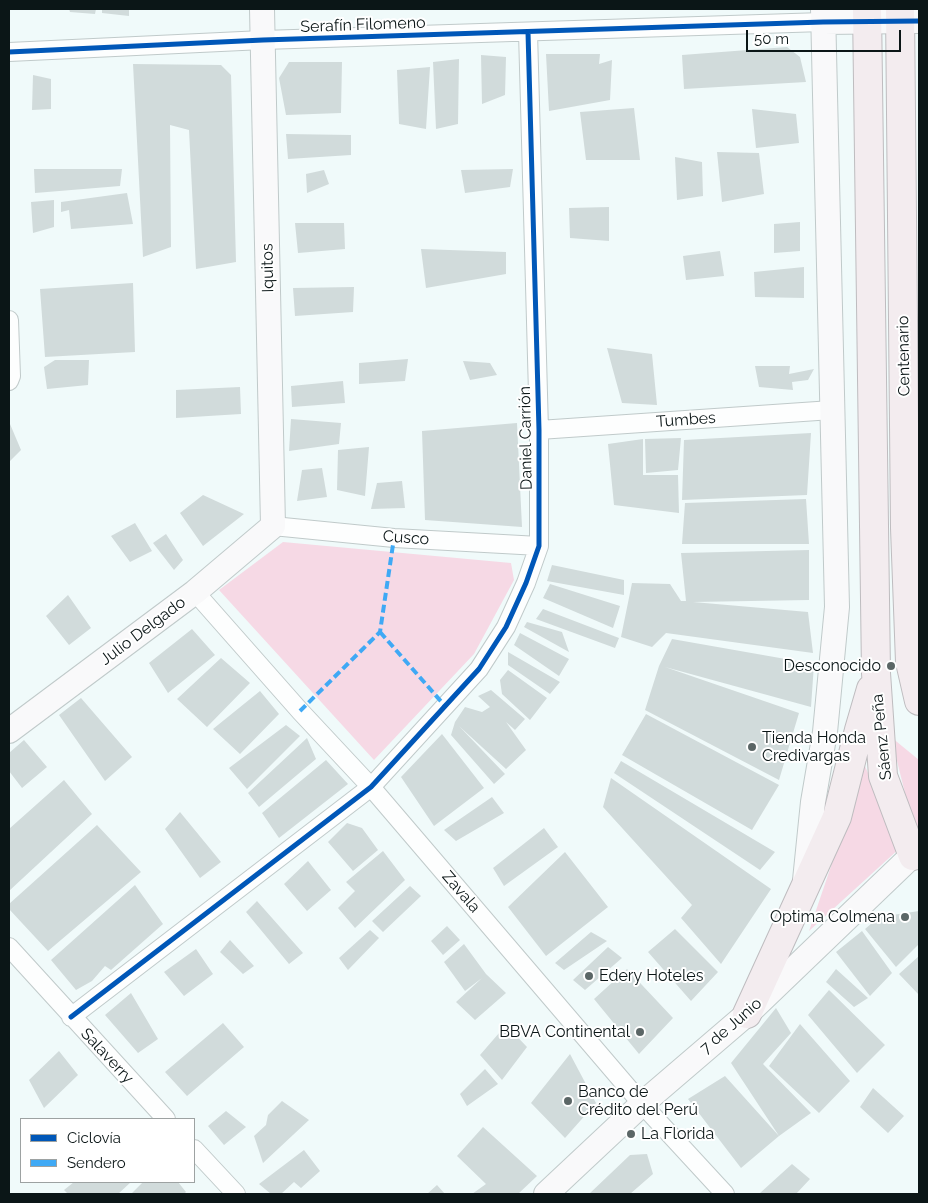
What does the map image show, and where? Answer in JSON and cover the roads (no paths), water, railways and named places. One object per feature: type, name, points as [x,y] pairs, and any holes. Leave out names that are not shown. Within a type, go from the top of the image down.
[{"type":"highway","name":"Centenario","points":[[867,16],[876,673]]},
{"type":"highway","name":"Centenario","points":[[906,17],[906,538],[910,662],[919,701]]},
{"type":"highway","name":"Sáenz Peña","points":[[876,673],[883,776],[916,852]]},
{"type":"highway","points":[[747,1014],[837,817],[859,730],[876,673]]},
{"type":"street","name":"Iquitos","points":[[262,9],[273,526]]},
{"type":"street","name":"Serafín Filomeno","points":[[9,52],[263,40],[528,32],[823,15],[906,17]]},
{"type":"street","points":[[803,893],[813,802],[825,732],[837,607],[823,15]]},
{"type":"street","name":"Daniel Carrión","points":[[72,1017],[371,787],[479,669],[506,627],[526,583],[539,546],[539,430],[528,32]]},
{"type":"street","points":[[9,320],[11,376],[9,381]]},
{"type":"street","name":"Tumbes","points":[[539,430],[832,410]]},
{"type":"street","name":"Cusco","points":[[273,526],[394,538],[539,546]]},
{"type":"street","name":"Julio Delgado","points":[[9,731],[195,592],[273,526]]},
{"type":"street","name":"Zavala","points":[[195,592],[300,711],[371,787],[642,1104],[725,1194]]},
{"type":"street","name":"7 de Junio","points":[[546,1194],[642,1104],[747,1014],[916,852]]},
{"type":"street","name":"Salaverry","points":[[9,947],[165,1118]]},
{"type":"street","points":[[195,1150],[236,1194]]},
{"type":"place","name":"Desconocido","points":[[891,666]]},
{"type":"place","name":"Tienda Honda Credivargas","points":[[752,747]]},
{"type":"place","name":"Optima Colmena","points":[[905,917]]},
{"type":"place","name":"Edery Hoteles","points":[[589,976]]},
{"type":"place","name":"BBVA Continental","points":[[640,1032]]},
{"type":"place","name":"Banco de Crédito del Perú","points":[[568,1101]]},
{"type":"place","name":"La Florida","points":[[631,1134]]}]
